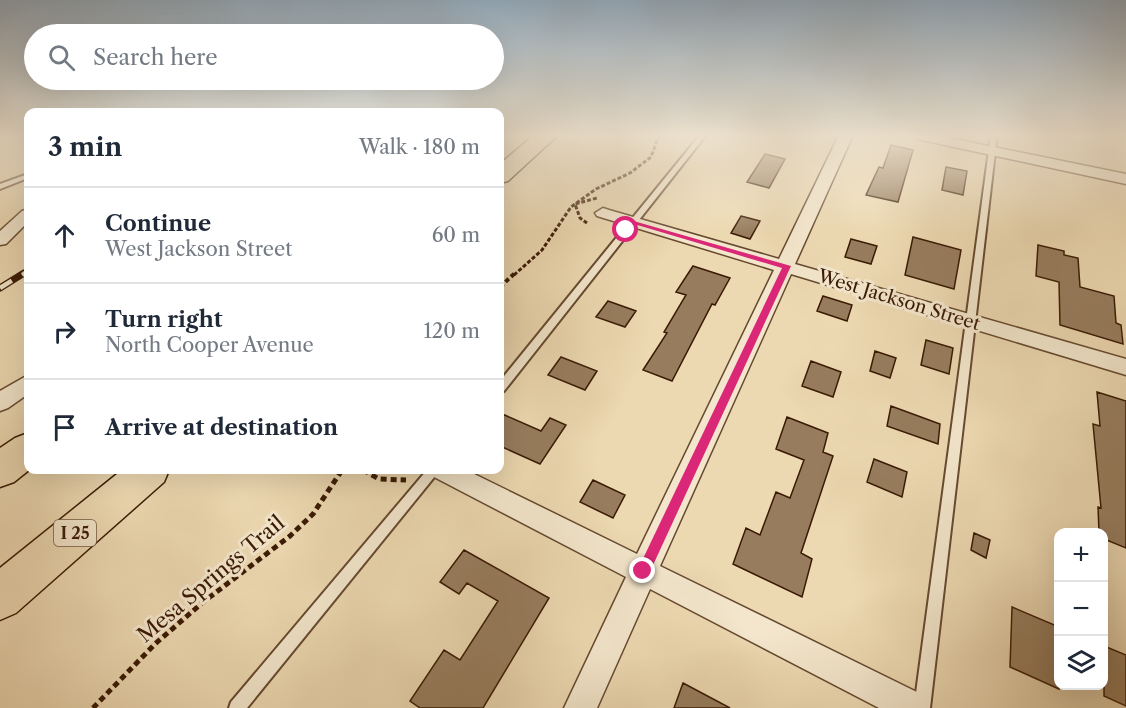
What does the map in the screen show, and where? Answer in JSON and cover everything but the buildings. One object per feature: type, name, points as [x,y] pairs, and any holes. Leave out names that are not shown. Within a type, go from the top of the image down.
[{"type":"highway","points":[[0,470],[24,452]]},
{"type":"highway","name":"I 25","points":[[0,597],[145,474]]},
{"type":"street","points":[[580,708],[831,168]]},
{"type":"street","points":[[1075,168],[1126,179]]},
{"type":"street","name":"West Jackson Street","points":[[603,213],[1126,367]]},
{"type":"street","points":[[0,240],[24,218]]},
{"type":"street","points":[[0,402],[24,386]]},
{"type":"street","points":[[451,474],[913,708]]},
{"type":"lane","points":[[504,383],[676,168]]},
{"type":"lane","points":[[922,708],[990,168]]},
{"type":"lane","points":[[0,188],[24,178]]},
{"type":"lane","points":[[237,708],[430,474]]},
{"type":"path","points":[[504,283],[542,250],[571,207],[596,189],[637,168]]},
{"type":"path","name":"Mesa Springs Trail","points":[[93,708],[178,623],[250,564],[290,536],[313,514],[339,474]]},
{"type":"path","points":[[370,474],[379,479],[405,480],[420,486]]},
{"type":"railway","points":[[0,288],[24,273]]},
{"type":"route","points":[[626,230],[632,221],[787,266],[643,571]]}]
